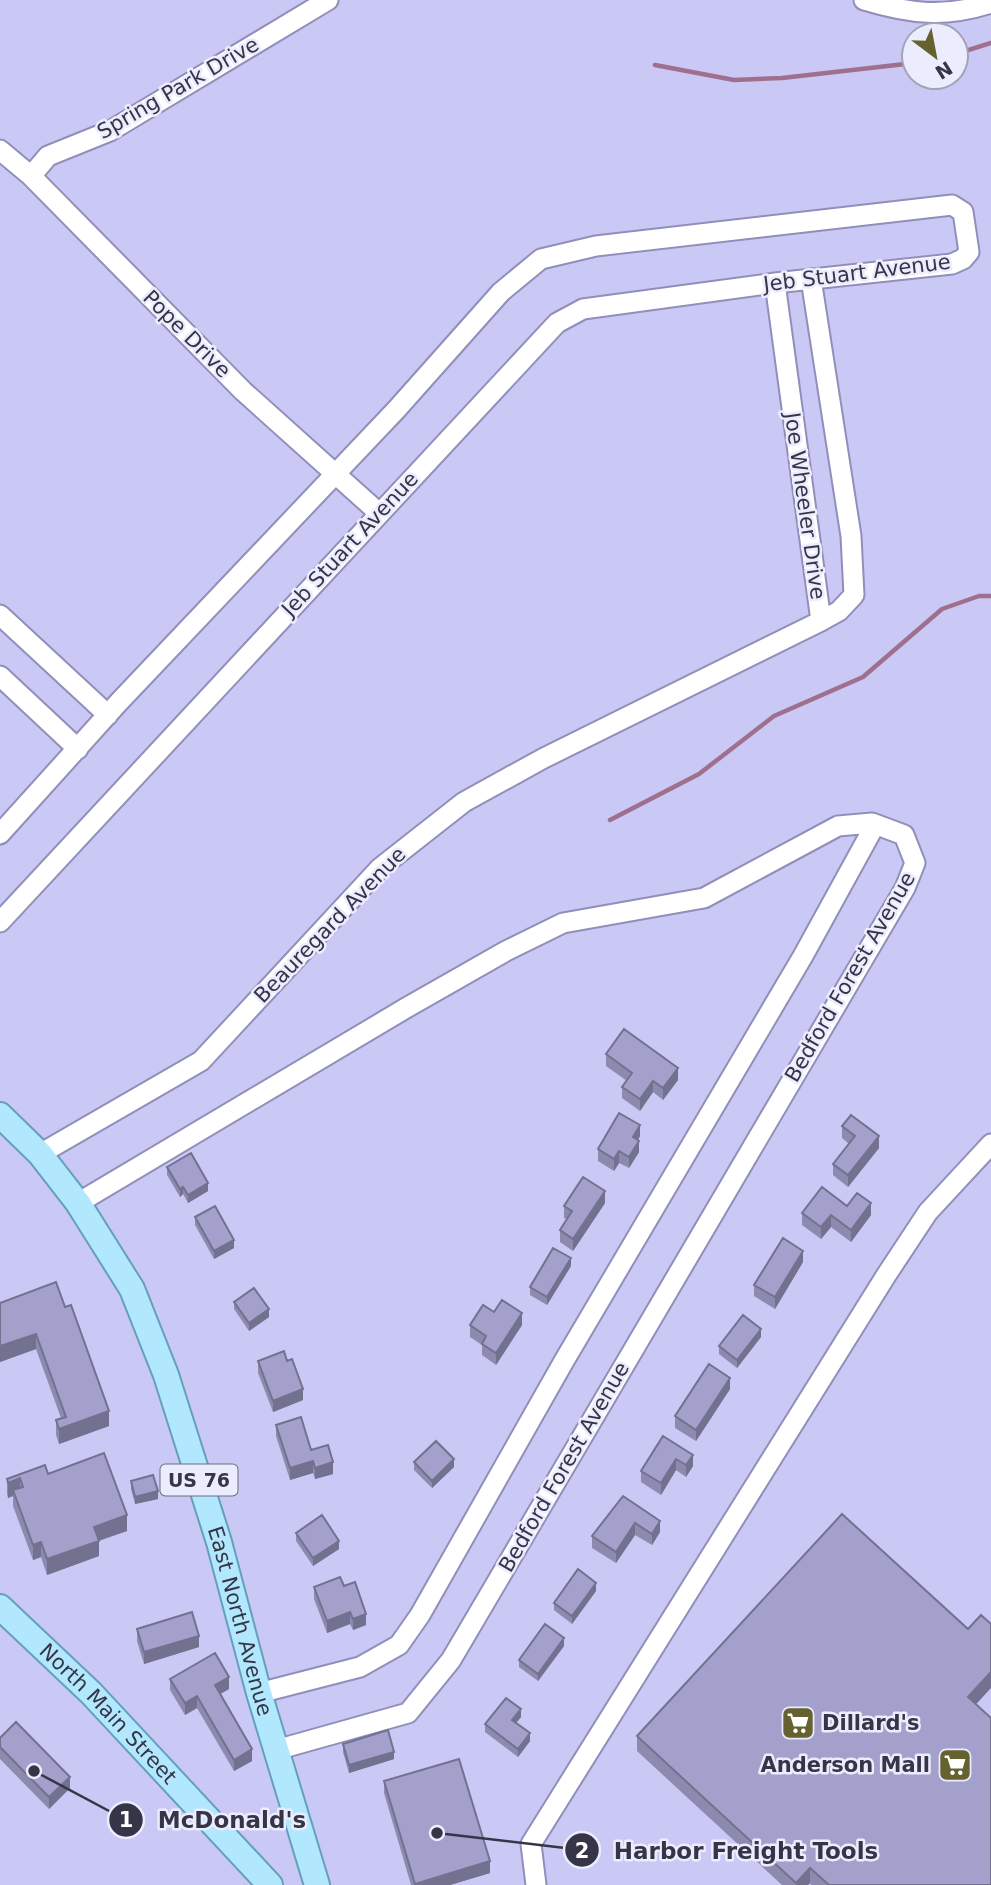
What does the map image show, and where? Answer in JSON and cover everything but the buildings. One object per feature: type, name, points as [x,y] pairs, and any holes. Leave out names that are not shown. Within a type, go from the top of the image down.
[{"type":"main road","name":"East North Avenue","points":[[0,1115],[40,1154],[78,1203],[132,1289],[166,1375],[219,1542],[258,1693],[317,1885]]},
{"type":"main road","name":"North Main Street","points":[[0,1607],[91,1693],[271,1885]]},
{"type":"street","name":"Spring Park Drive","points":[[31,176],[48,156],[110,131],[328,0]]},
{"type":"street","points":[[864,0],[926,13],[960,13],[991,3]]},
{"type":"street","name":"Pope Drive","points":[[0,150],[31,176],[243,391],[379,513]]},
{"type":"street","name":"Jeb Stuart Avenue","points":[[0,834],[108,715],[336,474],[501,292],[541,259],[596,246],[952,205],[963,212],[969,252],[963,259],[952,264],[775,283],[583,310],[557,323],[0,922]]},
{"type":"street","name":"Joe Wheeler Drive","points":[[775,283],[821,621],[839,611],[854,595],[850,536],[811,279]]},
{"type":"street","points":[[0,615],[108,715]]},
{"type":"street","name":"Beauregard Avenue","points":[[40,1154],[201,1061],[380,868],[464,802],[544,758],[821,621]]},
{"type":"street","points":[[0,677],[78,750]]},
{"type":"street","points":[[78,1203],[406,1008],[506,951],[563,923],[704,898],[838,826],[876,825]]},
{"type":"street","points":[[258,1693],[360,1667],[399,1645],[420,1615],[564,1361],[783,991],[876,825]]},
{"type":"street","name":"Bedford Forest Avenue","points":[[276,1750],[408,1713],[451,1660],[905,888],[915,863],[904,835],[876,825]]},
{"type":"street","points":[[536,1885],[531,1844],[887,1273],[928,1212],[991,1144]]},
{"type":"waterway","points":[[970,50],[991,43]]},
{"type":"waterway","points":[[655,65],[734,80],[782,78],[900,65]]},
{"type":"waterway","points":[[610,820],[699,774],[774,716],[863,677],[942,609],[979,596],[991,596]]},
{"type":"place","name":"Dillard's","points":[[798,1723]]},
{"type":"place","name":"Anderson Mall","points":[[955,1765]]},
{"type":"place","name":"McDonald's","points":[[34,1771]]},
{"type":"place","name":"Harbor Freight Tools","points":[[437,1833]]}]
